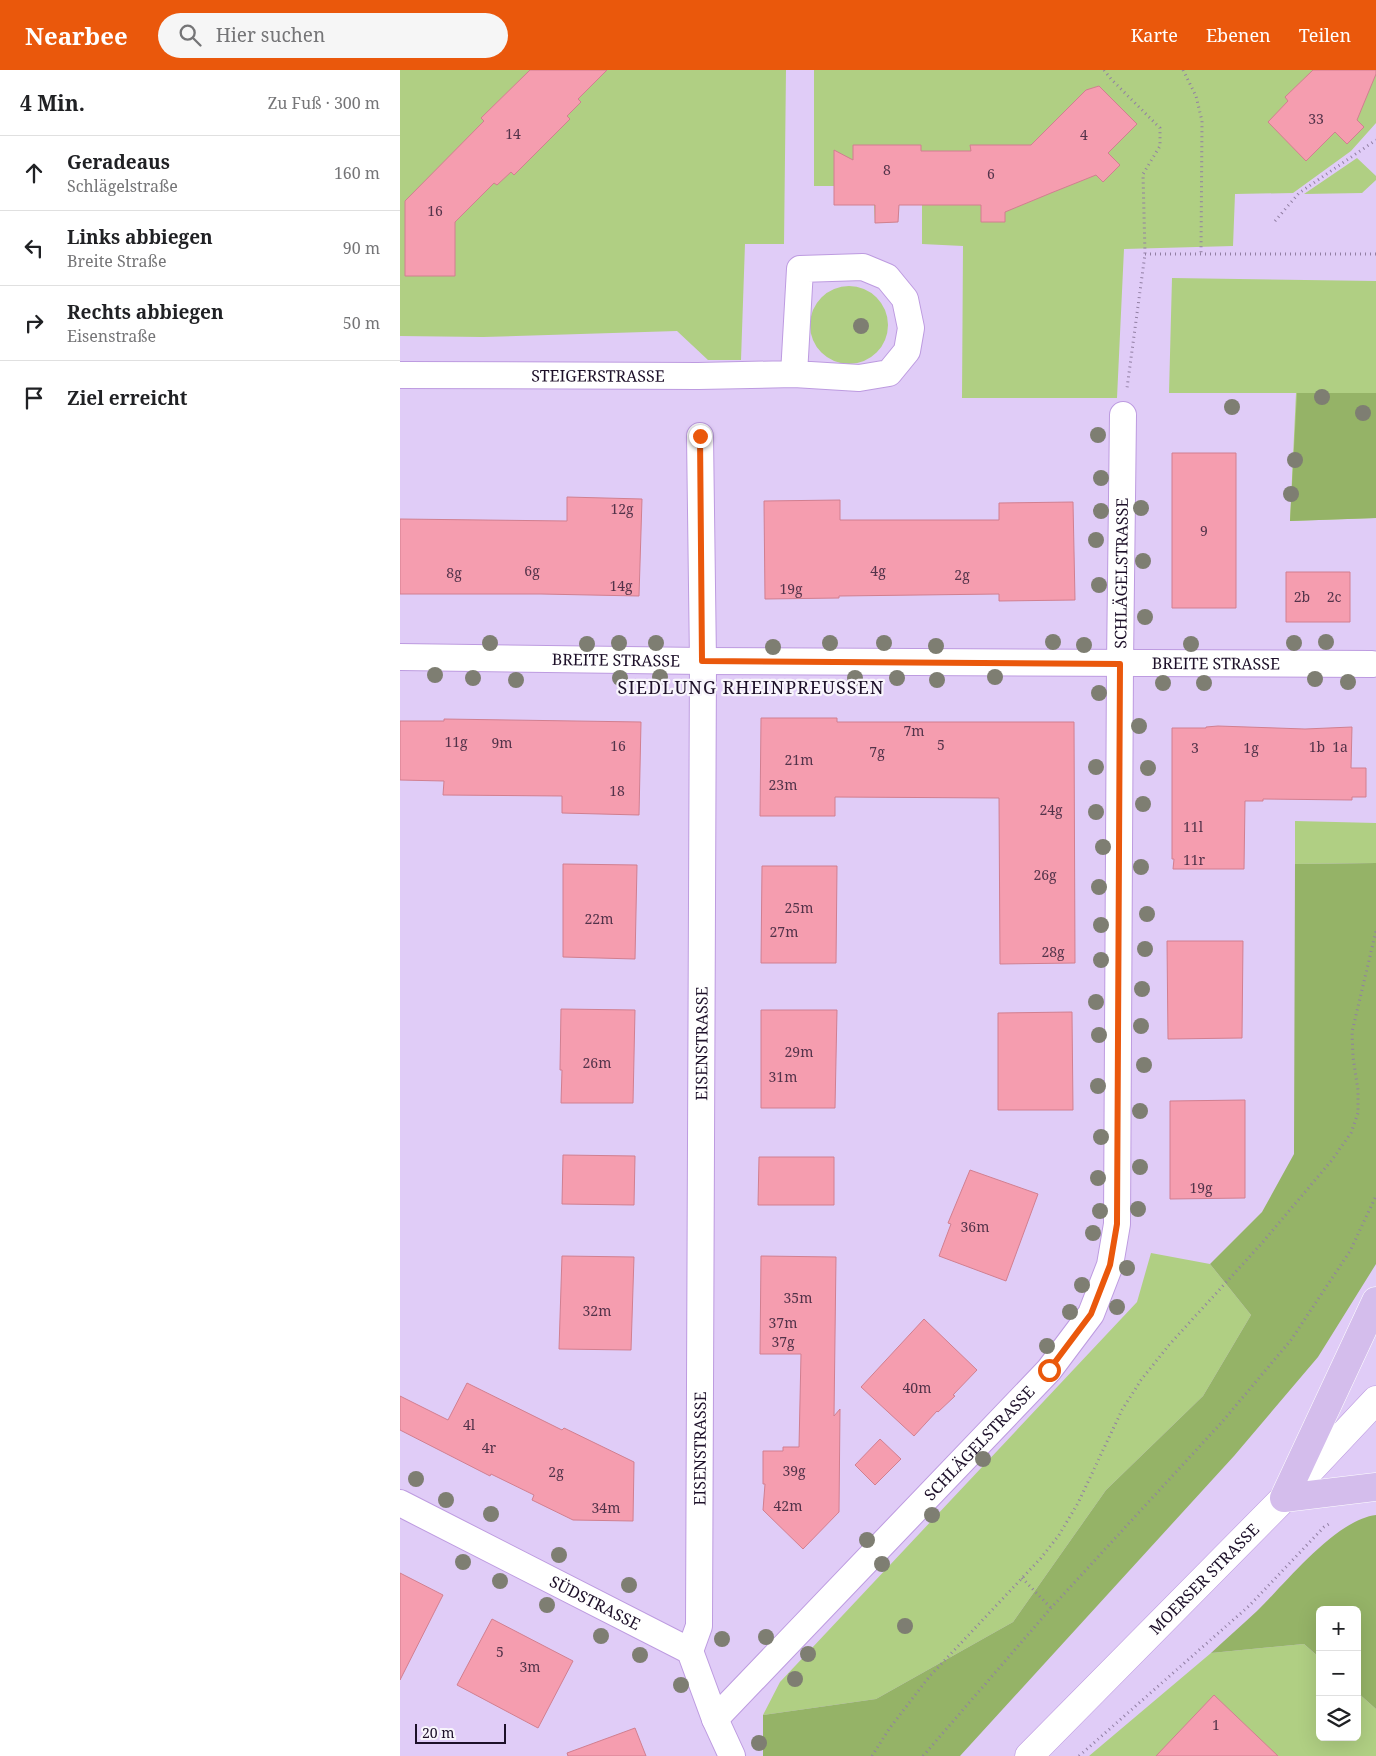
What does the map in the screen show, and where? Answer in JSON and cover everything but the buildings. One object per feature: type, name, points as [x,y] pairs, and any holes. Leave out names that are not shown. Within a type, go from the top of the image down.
[{"type":"main road","points":[[1284,1498],[1376,1301]]},
{"type":"main road","name":"MOERSER STRASSE","points":[[1029,1756],[1284,1498],[1376,1400]]},
{"type":"main road","points":[[1284,1498],[1376,1487]]},
{"type":"street","name":"STEIGERSTRASSE","points":[[400,375],[698,376],[794,374],[859,378],[889,373],[907,351],[911,328],[905,299],[887,277],[864,268],[800,268],[794,374]]},
{"type":"street","name":"SCHLÄGELSTRASSE","points":[[715,1719],[1049,1370],[1091,1314],[1110,1265],[1117,1224],[1123,415]]},
{"type":"street","name":"EISENSTRASSE","points":[[690,1651],[698,1626],[702,661],[700,436]]},
{"type":"street","name":"BREITE STRASSE","points":[[400,657],[702,661],[1372,664]]},
{"type":"street","name":"SÜDSTRASSE","points":[[400,1503],[690,1651]]},
{"type":"street","points":[[690,1651],[715,1719],[732,1756]]},
{"type":"path","points":[[1104,70],[1160,128],[1160,146],[1143,174],[1145,254],[1123,415]]},
{"type":"path","points":[[1182,70],[1196,96],[1202,121],[1201,253]]},
{"type":"path","points":[[1275,221],[1299,193],[1376,140]]},
{"type":"path","points":[[1145,254],[1376,254]]},
{"type":"path","points":[[872,1756],[889,1729],[929,1676],[1022,1578],[1053,1542],[1078,1503],[1122,1410],[1141,1380],[1169,1345],[1262,1243],[1326,1168],[1351,1133],[1358,1113],[1358,1090],[1353,1057],[1352,1032],[1376,931]]},
{"type":"path","points":[[923,1756],[1051,1608],[1222,1422],[1291,1340],[1350,1251],[1376,1196]]},
{"type":"path","points":[[1079,1756],[1249,1606],[1324,1526],[1332,1522]]},
{"type":"path","points":[[1022,1578],[1051,1608]]},
{"type":"green space","points":[[400,70],[786,70],[784,244],[745,244],[741,360],[708,360],[677,331],[483,337],[400,336]]},
{"type":"green space","points":[[814,70],[1376,70],[1376,123],[1351,151],[1293,193],[1235,194],[1233,246],[1124,249],[1117,398],[962,398],[963,246],[922,244],[922,205],[899,205],[898,222],[875,223],[874,205],[834,205],[834,186],[814,186]]},
{"type":"green space","points":[[1357,158],[1376,176],[1376,180],[1362,193],[1304,194]]},
{"type":"green space","points":[[1172,278],[1376,281],[1376,518],[1290,521],[1296,393],[1169,393]]},
{"type":"green space","points":[[841,286],[857,286],[871,292],[882,303],[888,317],[888,333],[882,347],[871,358],[857,364],[841,364],[827,358],[816,347],[810,333],[810,317],[816,303],[827,292]]},
{"type":"green space","points":[[1297,393],[1376,393],[1376,518],[1290,521]]},
{"type":"green space","points":[[1295,821],[1376,823],[1376,863],[1295,864]]},
{"type":"green space","points":[[1376,863],[1376,1264],[1318,1357],[1234,1456],[960,1756],[763,1756],[763,1715],[876,1699],[1013,1622],[1106,1490],[1203,1396],[1251,1315],[1210,1264],[1262,1212],[1294,1154],[1295,864]]},
{"type":"green space","points":[[1151,1253],[1210,1264],[1251,1315],[1203,1396],[1106,1490],[1013,1622],[876,1699],[763,1715],[780,1682],[1137,1302]]},
{"type":"green space","points":[[1376,1515],[1376,1709],[1361,1696],[1361,1606],[1316,1606],[1316,1654],[1304,1644],[1211,1653],[1257,1611],[1312,1554],[1344,1528],[1360,1519]]},
{"type":"green space","points":[[1304,1644],[1316,1654],[1316,1741],[1361,1741],[1361,1696],[1376,1709],[1376,1756],[1089,1756],[1211,1653]]},
{"type":"district","name":"SIEDLUNG RHEINPREUSSEN","points":[[751,688]]},
{"type":"route","points":[[700,436],[702,661],[1120,664],[1117,1224],[1110,1265],[1091,1314],[1049,1370]]}]
